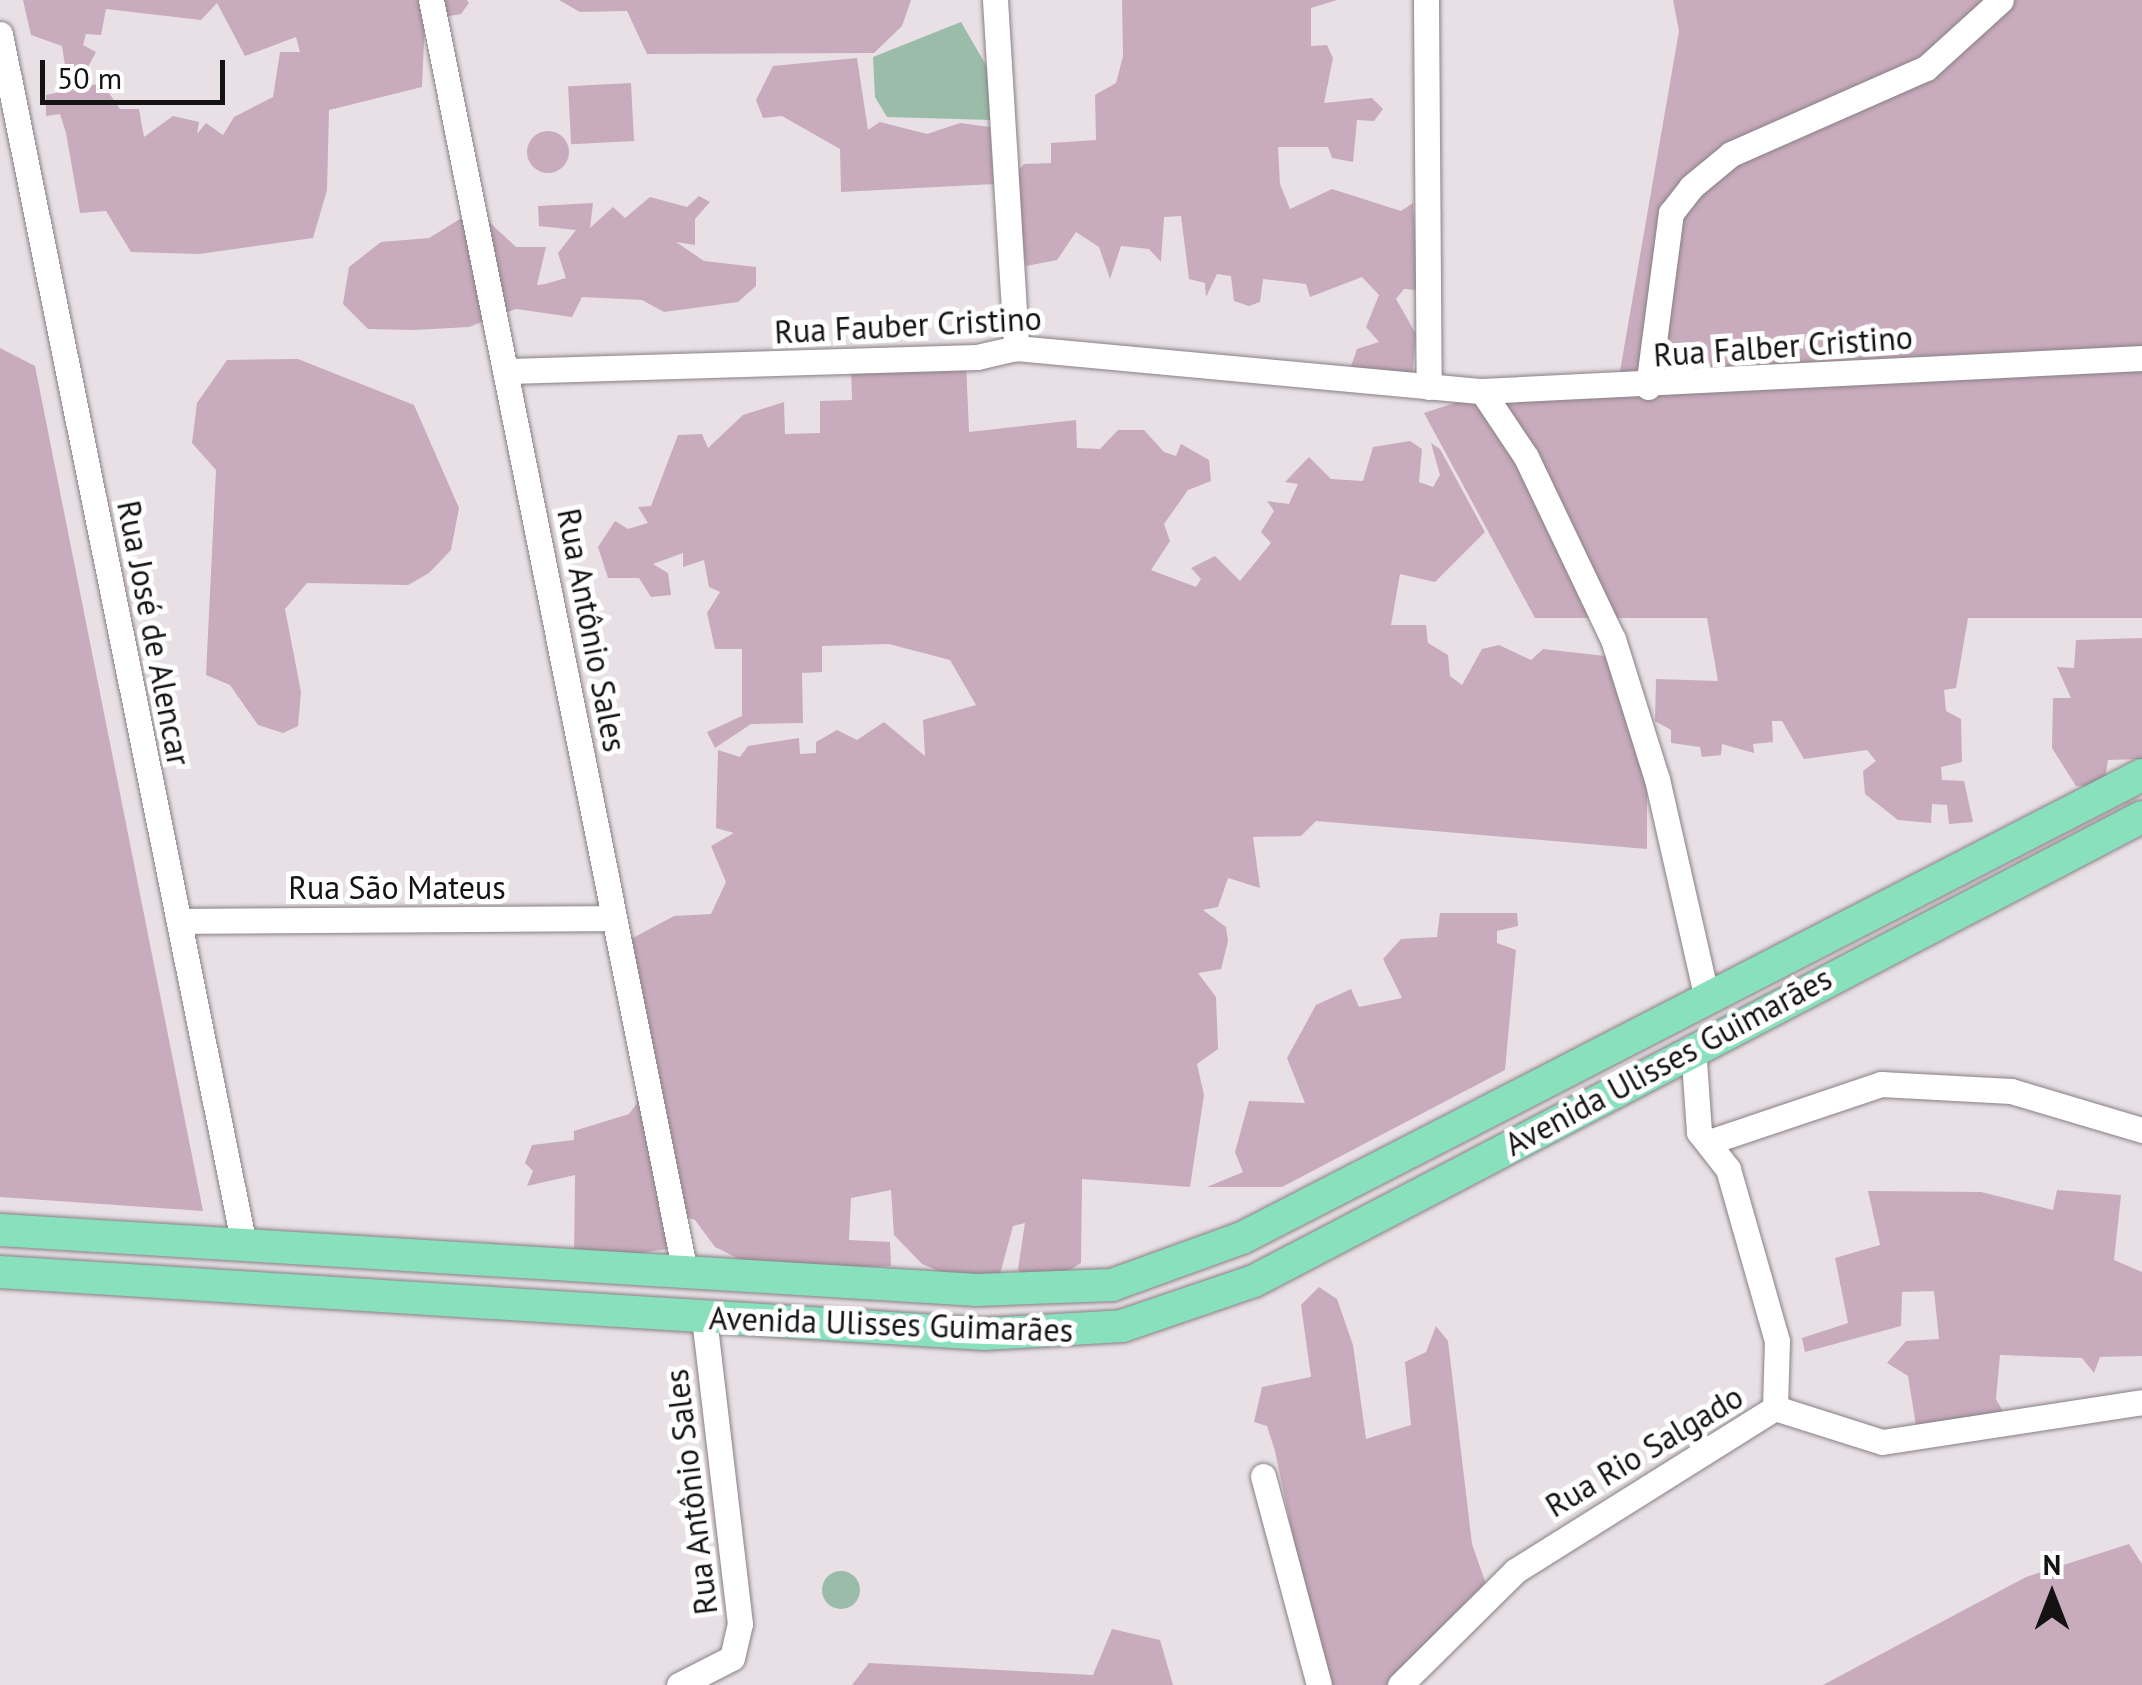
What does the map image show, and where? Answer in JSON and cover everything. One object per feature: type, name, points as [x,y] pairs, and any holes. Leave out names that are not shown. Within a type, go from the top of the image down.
[{"type":"main road","name":"Avenida Ulisses Guimarães","points":[[0,1230],[1065,1294],[1112,1285],[1242,1238],[2142,776]]},
{"type":"main road","name":"Avenida Ulisses Guimarães","points":[[0,1272],[464,1306],[1078,1333],[1171,1314],[1254,1281],[1694,1046],[2142,817]]},
{"type":"main road","points":[[464,1306],[468,1259]]},
{"type":"street","name":"Rua Antônio Sales","points":[[431,0],[509,372],[686,1272]]},
{"type":"street","points":[[995,0],[1016,348]]},
{"type":"street","points":[[1426,0],[1428,387]]},
{"type":"street","points":[[1648,388],[1671,213],[1691,186],[1731,154],[1926,68],[2001,0]]},
{"type":"street","name":"Rua José de Alencar","points":[[0,34],[244,1245]]},
{"type":"street","name":"Rua Fauber Cristino","points":[[509,372],[977,358],[1016,348],[1428,387]]},
{"type":"street","name":"Rua Falber Cristino","points":[[1428,387],[1482,391],[1648,388],[2142,358]]},
{"type":"street","points":[[1482,391],[1526,457],[1619,657],[1708,998]]},
{"type":"street","name":"Rua São Mateus","points":[[179,921],[614,918]]},
{"type":"street","name":"Rua Rio Salgado","points":[[1400,1685],[1528,1562],[1775,1408],[1777,1340],[1728,1169],[1695,1118],[1694,1046]]},
{"type":"street","points":[[1709,1142],[1881,1084],[2011,1090],[2142,1130]]},
{"type":"street","name":"Rua Antônio Sales","points":[[679,1685],[732,1658],[740,1624],[704,1318]]},
{"type":"street","points":[[1775,1408],[1882,1442],[2142,1402]]},
{"type":"street","points":[[1264,1476],[1320,1685]]},
{"type":"shaded area","points":[[23,0],[469,3],[461,14],[425,20],[422,87],[329,110],[327,190],[313,238],[199,254],[131,252],[106,211],[80,213],[66,133],[60,114],[46,116],[46,95],[102,83],[120,109],[139,109],[144,137],[173,116],[199,122],[197,134],[206,123],[223,135],[234,117],[273,97],[280,52],[300,52],[296,37],[245,56],[217,3],[201,20],[106,9],[101,35],[86,34],[83,45],[96,52],[83,76],[66,72],[62,46],[31,35]]},
{"type":"shaded area","points":[[559,0],[911,0],[902,26],[874,53],[647,54],[627,11],[580,12]]},
{"type":"shaded area","points":[[1122,0],[1337,0],[1311,8],[1311,46],[1327,45],[1333,58],[1324,103],[1372,98],[1383,109],[1374,121],[1357,120],[1353,162],[1332,158],[1328,147],[1278,147],[1280,184],[1290,209],[1332,189],[1401,211],[1413,203],[1419,290],[1404,289],[1396,299],[1416,334],[1412,378],[1350,369],[1357,349],[1379,342],[1366,327],[1379,295],[1362,277],[1310,297],[1306,284],[1263,279],[1260,302],[1249,306],[1234,301],[1231,276],[1217,274],[1206,297],[1205,283],[1189,279],[1181,216],[1164,217],[1161,262],[1149,249],[1121,246],[1110,279],[1099,247],[1076,232],[1057,260],[1026,266],[1012,177],[1024,164],[1051,163],[1051,143],[1096,140],[1095,95],[1116,83],[1123,56]]},
{"type":"shaded area","points":[[1673,0],[2142,0],[2142,618],[1968,618],[1956,688],[1944,690],[1946,711],[1961,719],[1962,762],[1941,767],[1942,780],[1964,781],[1973,822],[1949,824],[1947,805],[1932,804],[1931,823],[1898,820],[1865,794],[1863,771],[1876,761],[1867,750],[1804,759],[1782,721],[1772,721],[1773,742],[1753,744],[1754,753],[1722,744],[1721,755],[1702,757],[1700,747],[1671,743],[1671,730],[1655,721],[1656,679],[1718,681],[1707,618],[1535,618],[1424,413],[1537,376],[1619,377],[1679,31]]},
{"type":"shaded area","points":[[961,22],[994,79],[992,120],[887,117],[875,97],[873,57]]},
{"type":"shaded area","points":[[857,58],[868,130],[880,122],[927,134],[960,123],[990,127],[994,184],[841,192],[840,149],[782,116],[763,118],[756,100],[773,66]]},
{"type":"shaded area","points":[[631,83],[634,141],[571,144],[568,86]]},
{"type":"shaded area","points":[[548,131],[563,137],[569,152],[563,167],[548,173],[533,167],[527,152],[533,137]]},
{"type":"shaded area","points":[[699,196],[710,202],[695,219],[695,245],[676,242],[704,261],[756,267],[756,286],[738,302],[664,312],[642,300],[582,297],[572,317],[516,309],[469,327],[414,330],[368,329],[343,304],[349,267],[381,242],[429,238],[460,219],[488,221],[516,247],[546,247],[537,285],[545,284],[566,278],[558,253],[576,230],[539,226],[538,206],[593,203],[590,228],[613,207],[625,218],[650,197],[687,207]]},
{"type":"shaded area","points":[[0,348],[35,366],[203,1211],[0,1197]]},
{"type":"shaded area","points":[[298,359],[414,405],[459,508],[451,550],[429,573],[408,585],[307,583],[285,609],[301,692],[298,726],[283,733],[258,725],[230,685],[206,675],[216,470],[192,443],[197,403],[227,360]]},
{"type":"shaded area","points":[[966,362],[969,432],[1076,420],[1077,448],[1100,449],[1118,430],[1144,430],[1164,452],[1176,456],[1181,444],[1209,460],[1211,481],[1188,490],[1164,524],[1170,541],[1151,570],[1196,587],[1201,579],[1191,568],[1215,556],[1240,581],[1271,543],[1261,532],[1274,511],[1267,501],[1289,504],[1298,484],[1285,482],[1309,457],[1331,479],[1363,481],[1373,447],[1410,441],[1422,449],[1419,482],[1433,487],[1440,475],[1431,443],[1440,449],[1485,532],[1435,582],[1400,574],[1391,625],[1426,625],[1428,643],[1448,655],[1450,676],[1462,685],[1482,649],[1499,645],[1531,660],[1543,649],[1614,657],[1647,762],[1647,849],[1316,821],[1301,836],[1253,837],[1260,888],[1228,878],[1218,907],[1203,910],[1226,927],[1228,941],[1221,969],[1198,973],[1216,997],[1218,1049],[1197,1064],[1204,1095],[1190,1187],[1082,1179],[1081,1263],[1050,1282],[1028,1281],[1018,1269],[1025,1223],[1013,1226],[999,1278],[955,1278],[922,1264],[894,1235],[891,1190],[851,1198],[849,1240],[890,1242],[891,1266],[761,1270],[715,1247],[695,1220],[663,1210],[668,1249],[574,1262],[575,1175],[527,1186],[533,1171],[525,1163],[532,1145],[574,1140],[574,1131],[629,1114],[637,1103],[629,940],[674,916],[711,914],[726,882],[711,846],[734,833],[716,828],[718,750],[740,757],[748,746],[799,738],[800,754],[816,753],[816,742],[837,730],[857,740],[884,722],[925,756],[923,720],[976,705],[950,660],[889,644],[822,646],[822,672],[802,673],[803,723],[751,724],[715,748],[707,732],[742,716],[742,649],[715,649],[707,613],[720,592],[709,587],[704,560],[683,567],[683,553],[653,564],[668,573],[671,595],[651,597],[639,578],[608,578],[598,547],[615,521],[628,529],[648,523],[638,507],[651,506],[678,435],[702,434],[708,448],[743,415],[784,402],[785,434],[820,433],[820,401],[852,400],[851,366]]},
{"type":"shaded area","points":[[2142,638],[2142,759],[2108,760],[2104,785],[2076,786],[2052,748],[2053,698],[2071,698],[2057,667],[2074,668],[2076,640]]},
{"type":"shaded area","points":[[1440,913],[1517,913],[1518,926],[1497,931],[1497,943],[1516,950],[1505,1070],[1282,1187],[1207,1187],[1243,1172],[1235,1152],[1249,1101],[1305,1103],[1287,1058],[1316,1005],[1351,989],[1359,1007],[1402,998],[1383,959],[1401,939],[1437,937]]},
{"type":"shaded area","points":[[2057,1190],[2121,1195],[2114,1260],[2142,1272],[2142,1356],[2100,1357],[2094,1373],[2082,1358],[2000,1355],[1996,1399],[2005,1415],[1916,1426],[1908,1376],[1887,1363],[1906,1341],[1939,1339],[1934,1291],[1902,1292],[1901,1326],[1805,1352],[1802,1338],[1848,1323],[1835,1258],[1880,1245],[1868,1191],[1981,1192],[2053,1210]]},
{"type":"shaded area","points":[[1319,1287],[1337,1299],[1353,1345],[1366,1439],[1411,1425],[1405,1362],[1426,1352],[1436,1326],[1448,1341],[1472,1544],[1486,1584],[1387,1685],[1324,1685],[1275,1451],[1267,1426],[1254,1422],[1262,1387],[1311,1377],[1301,1305]]},
{"type":"shaded area","points":[[2129,1544],[2142,1564],[2142,1685],[1823,1685],[2026,1577]]},
{"type":"shaded area","points":[[841,1571],[854,1577],[860,1590],[854,1603],[841,1609],[828,1603],[822,1590],[828,1577]]},
{"type":"shaded area","points":[[1112,1629],[1160,1640],[1173,1685],[852,1685],[869,1663],[1093,1675]]}]
